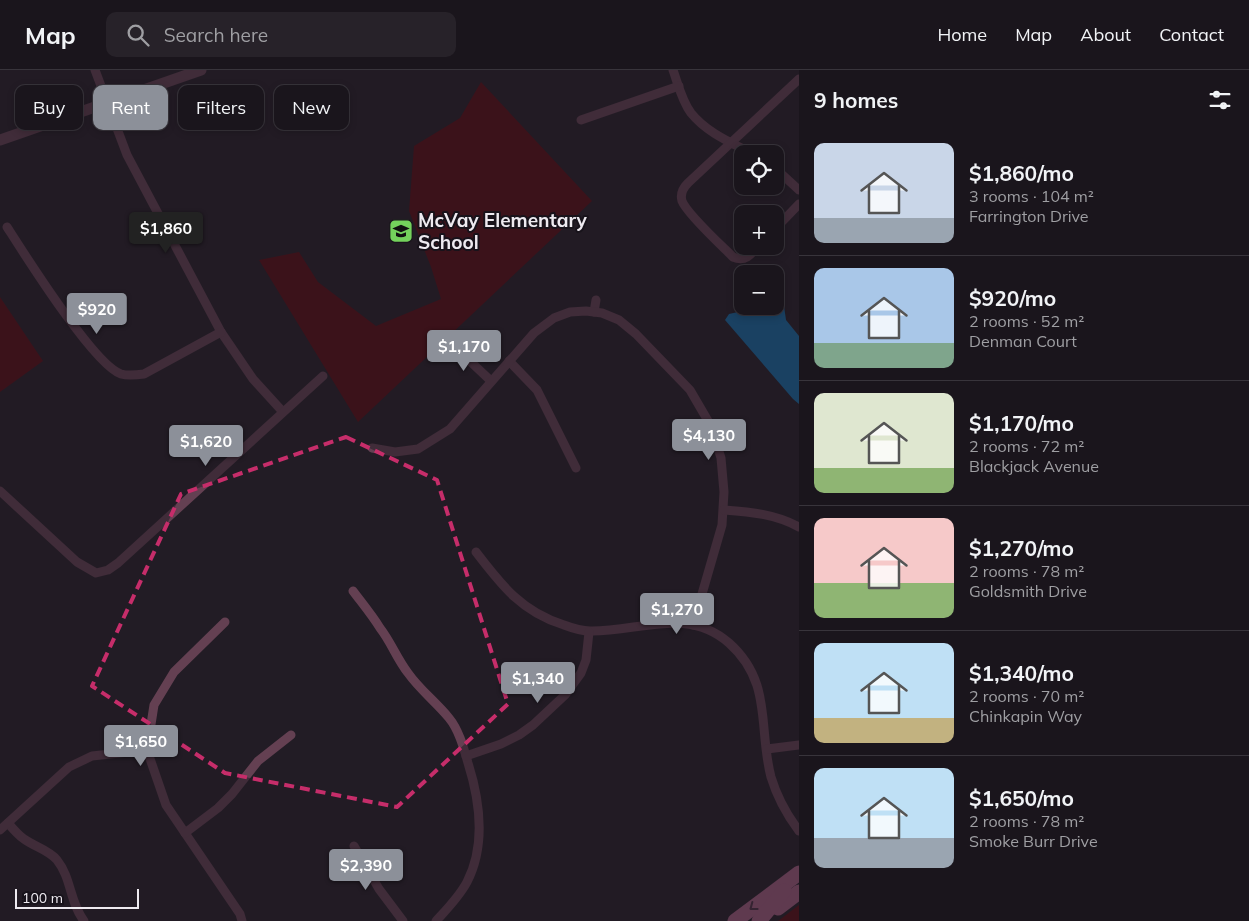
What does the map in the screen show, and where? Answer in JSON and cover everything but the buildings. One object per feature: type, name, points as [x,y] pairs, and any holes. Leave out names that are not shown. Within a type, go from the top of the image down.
[{"type":"main road","points":[[735,921],[799,873]]},
{"type":"main road","points":[[760,921],[785,891],[799,880]]},
{"type":"main road","points":[[760,921],[799,892]]},
{"type":"street","points":[[95,70],[100,85]]},
{"type":"street","points":[[157,85],[200,70]]},
{"type":"street","points":[[673,70],[678,86],[691,112],[703,126],[735,145]]},
{"type":"street","points":[[749,255],[745,259],[733,257],[706,230],[682,201],[681,194],[683,188],[799,79]]},
{"type":"street","points":[[581,120],[678,86]]},
{"type":"street","points":[[0,140],[93,108]]},
{"type":"street","points":[[117,130],[127,155],[221,332],[253,379],[283,412]]},
{"type":"street","points":[[784,176],[799,190]]},
{"type":"street","points":[[784,220],[799,204]]},
{"type":"street","points":[[7,226],[47,288],[75,325],[110,367],[121,374],[144,374],[221,332]]},
{"type":"street","points":[[594,312],[596,300]]},
{"type":"street","points":[[372,448],[395,452],[418,449],[450,430],[534,333],[554,318],[570,312],[586,310],[602,313],[619,320],[632,330],[684,383],[710,426],[721,458],[724,492],[722,525],[693,625]]},
{"type":"street","points":[[454,346],[491,381]]},
{"type":"street","points":[[509,360],[537,390],[576,468]]},
{"type":"street","points":[[0,491],[77,562],[96,573],[108,570],[118,563],[322,376]]},
{"type":"street","points":[[724,510],[768,514],[799,527]]},
{"type":"street","points":[[476,552],[499,582],[516,599],[535,614],[548,620],[589,632],[668,622],[693,625],[706,629],[728,643],[741,656],[757,683],[761,699],[771,776],[780,801],[799,831]]},
{"type":"street","points":[[353,592],[381,629],[408,673],[425,694],[450,719],[466,756],[478,807],[479,843],[467,882],[454,902],[436,921]]},
{"type":"street","points":[[225,622],[174,672],[154,705],[147,750],[166,805],[240,914],[242,921]]},
{"type":"street","points":[[466,756],[519,736],[534,725],[565,695],[581,673],[586,660],[589,632]]},
{"type":"street","points":[[185,833],[218,808],[232,794],[258,761],[291,735]]},
{"type":"street","points":[[767,748],[799,745]]},
{"type":"street","points":[[0,830],[69,767],[92,756],[147,750]]},
{"type":"street","points":[[8,823],[24,839],[56,858],[65,871],[76,911],[84,921]]},
{"type":"street","points":[[354,846],[379,889],[403,921]]},
{"type":"highlighted area","points":[[346,437],[437,480],[508,704],[397,807],[225,773],[92,686],[181,494]]},
{"type":"shaded area","points":[[481,82],[592,201],[358,422],[259,260],[299,252],[318,282],[376,326],[441,299],[431,267],[409,211],[414,146],[460,118]]},
{"type":"shaded area","points":[[0,297],[43,361],[0,392]]},
{"type":"shaded area","points":[[799,905],[799,921],[778,921]]},
{"type":"water","points":[[784,306],[786,320],[799,336],[799,404],[725,320],[729,314],[784,315]]},
{"type":"place","name":"McVay Elementary School","points":[[401,231]]}]
